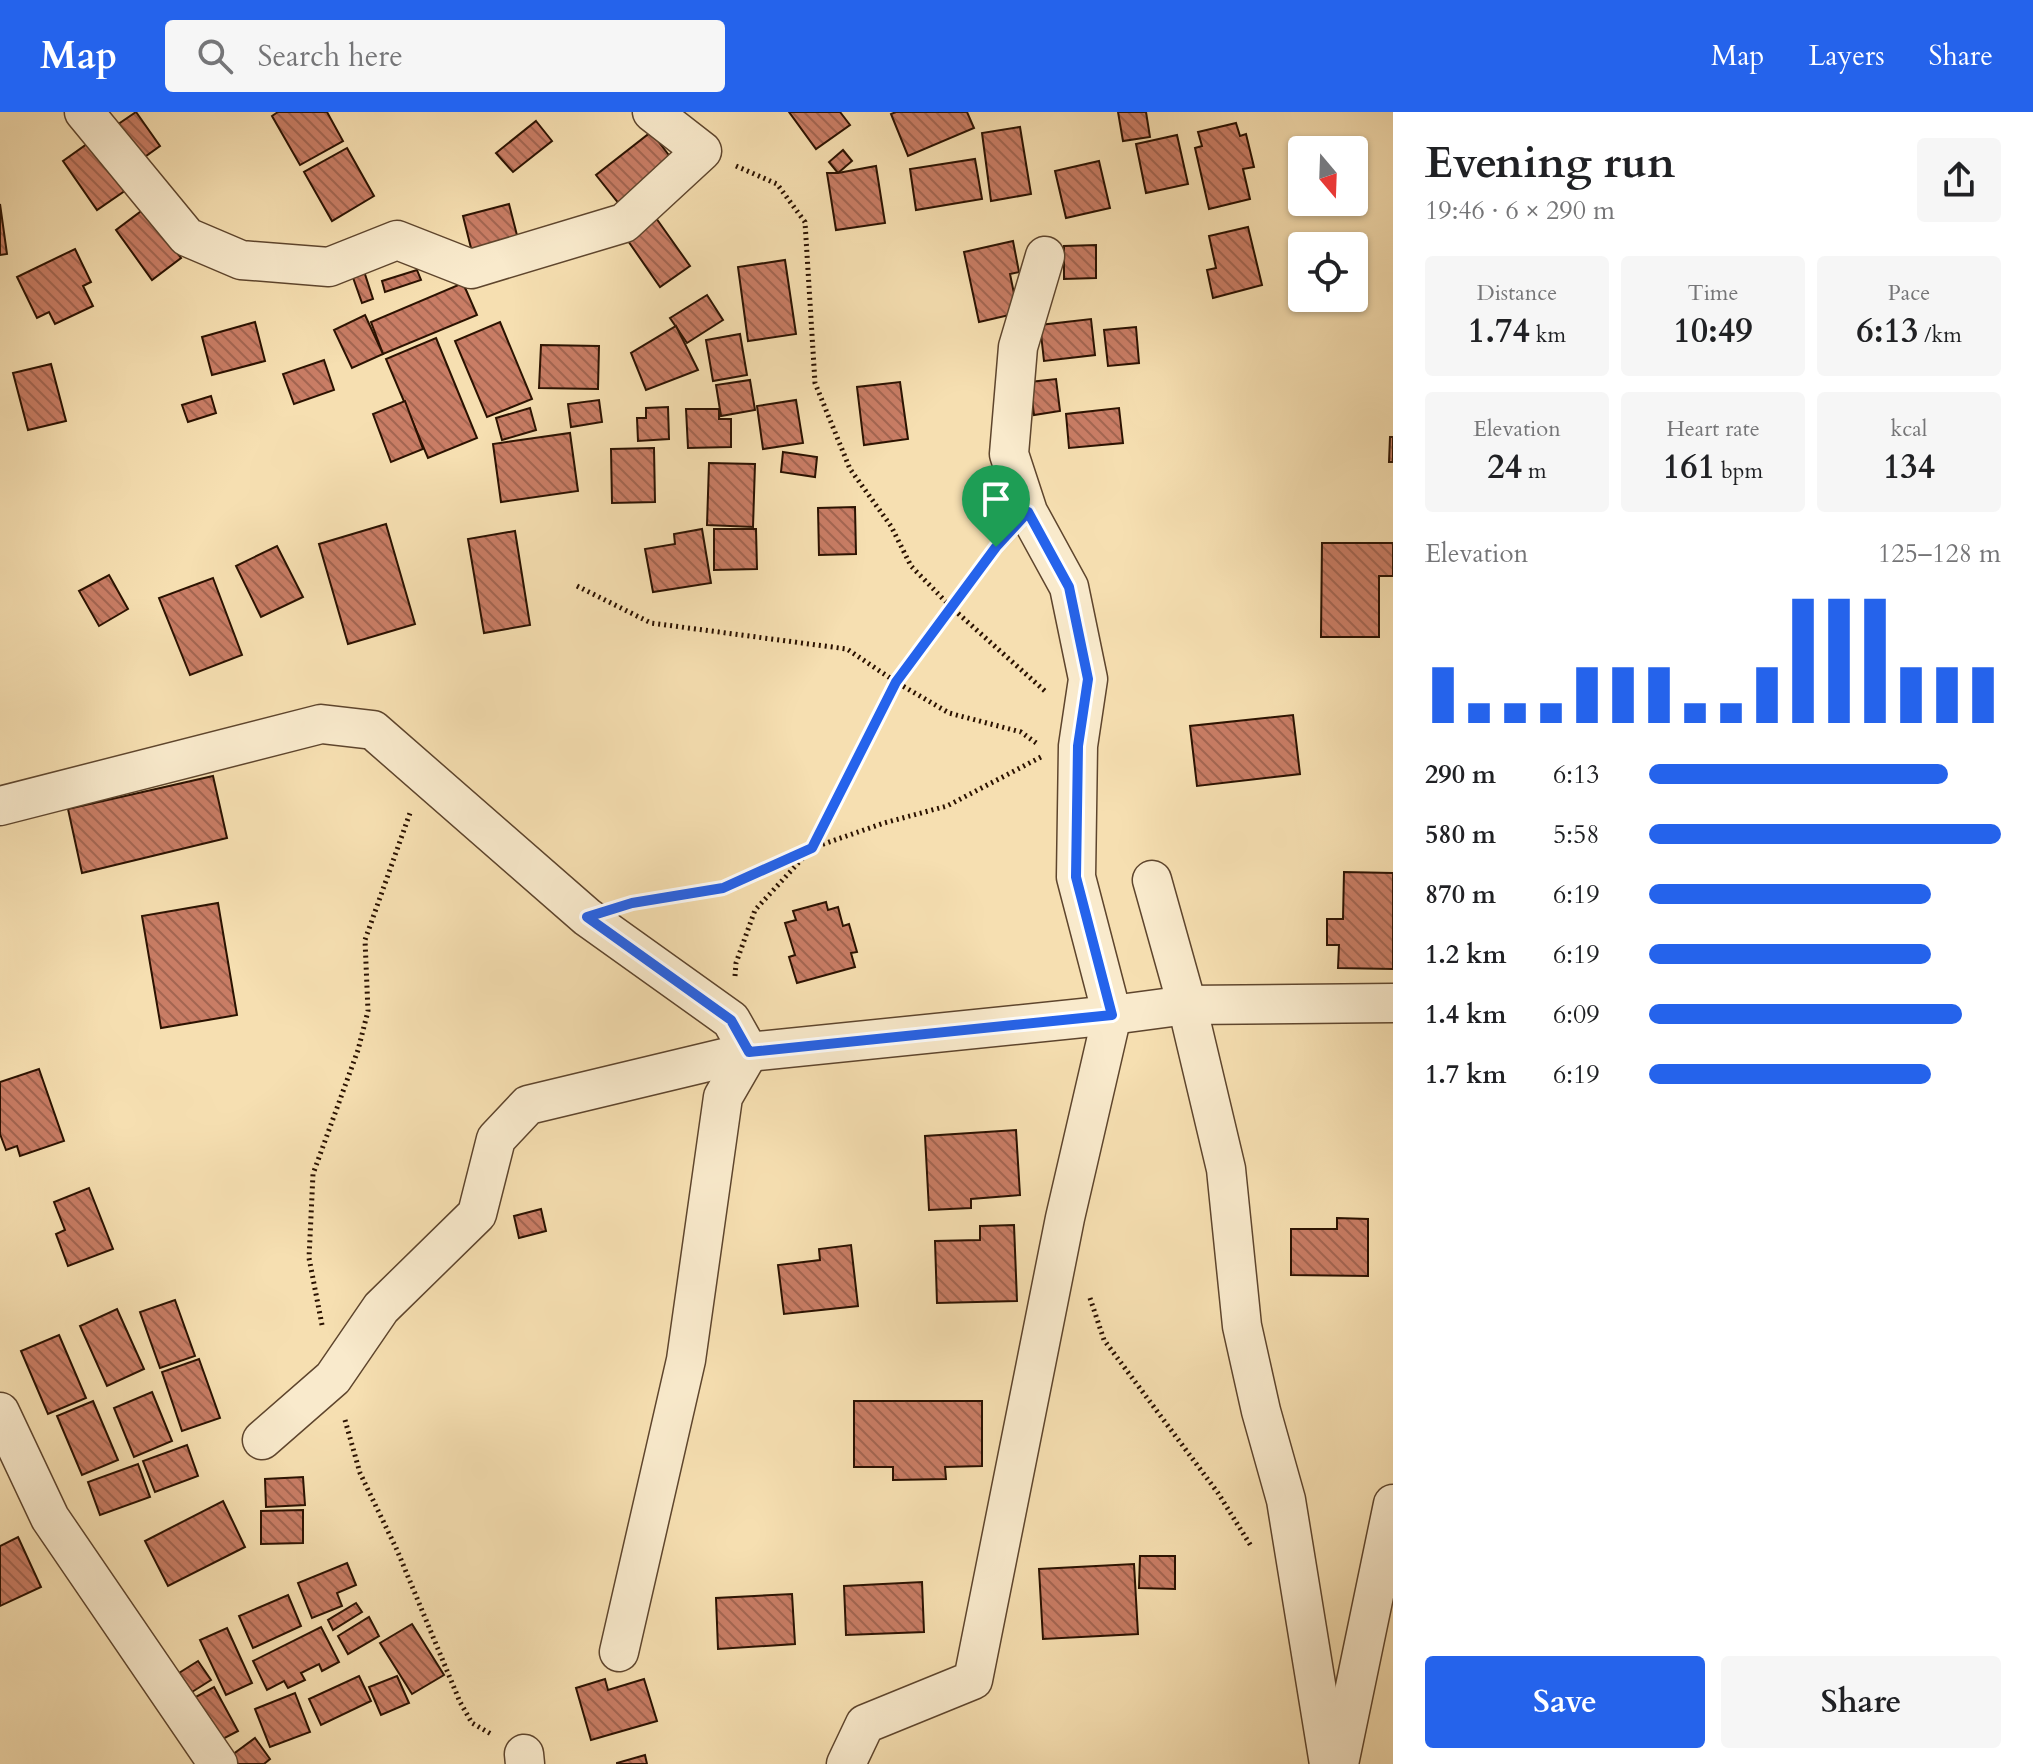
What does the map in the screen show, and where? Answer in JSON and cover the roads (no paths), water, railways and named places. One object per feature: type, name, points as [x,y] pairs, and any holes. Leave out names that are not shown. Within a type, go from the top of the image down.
[{"type":"street","points":[[84,112],[187,237],[241,260],[329,267],[397,240],[471,269],[624,223],[702,151],[652,112]]},
{"type":"street","points":[[846,1764],[865,1724],[973,1680],[1065,1218],[1112,1015],[1076,877],[1078,746],[1088,679],[1069,587],[1028,512],[1009,454],[1018,347],[1045,256]]},
{"type":"street","points":[[0,806],[321,724],[373,730],[587,917],[731,1020],[749,1052]]},
{"type":"street","points":[[1152,880],[1187,1005],[1226,1169],[1242,1326],[1261,1411],[1286,1500],[1329,1764]]},
{"type":"street","points":[[262,1440],[333,1378],[381,1308],[477,1214],[496,1139],[528,1105],[749,1052],[1187,1005],[1393,1003]]},
{"type":"street","points":[[619,1652],[686,1360],[723,1097],[749,1052]]},
{"type":"street","points":[[0,1412],[50,1518],[218,1764]]},
{"type":"street","points":[[1339,1764],[1393,1504]]}]
